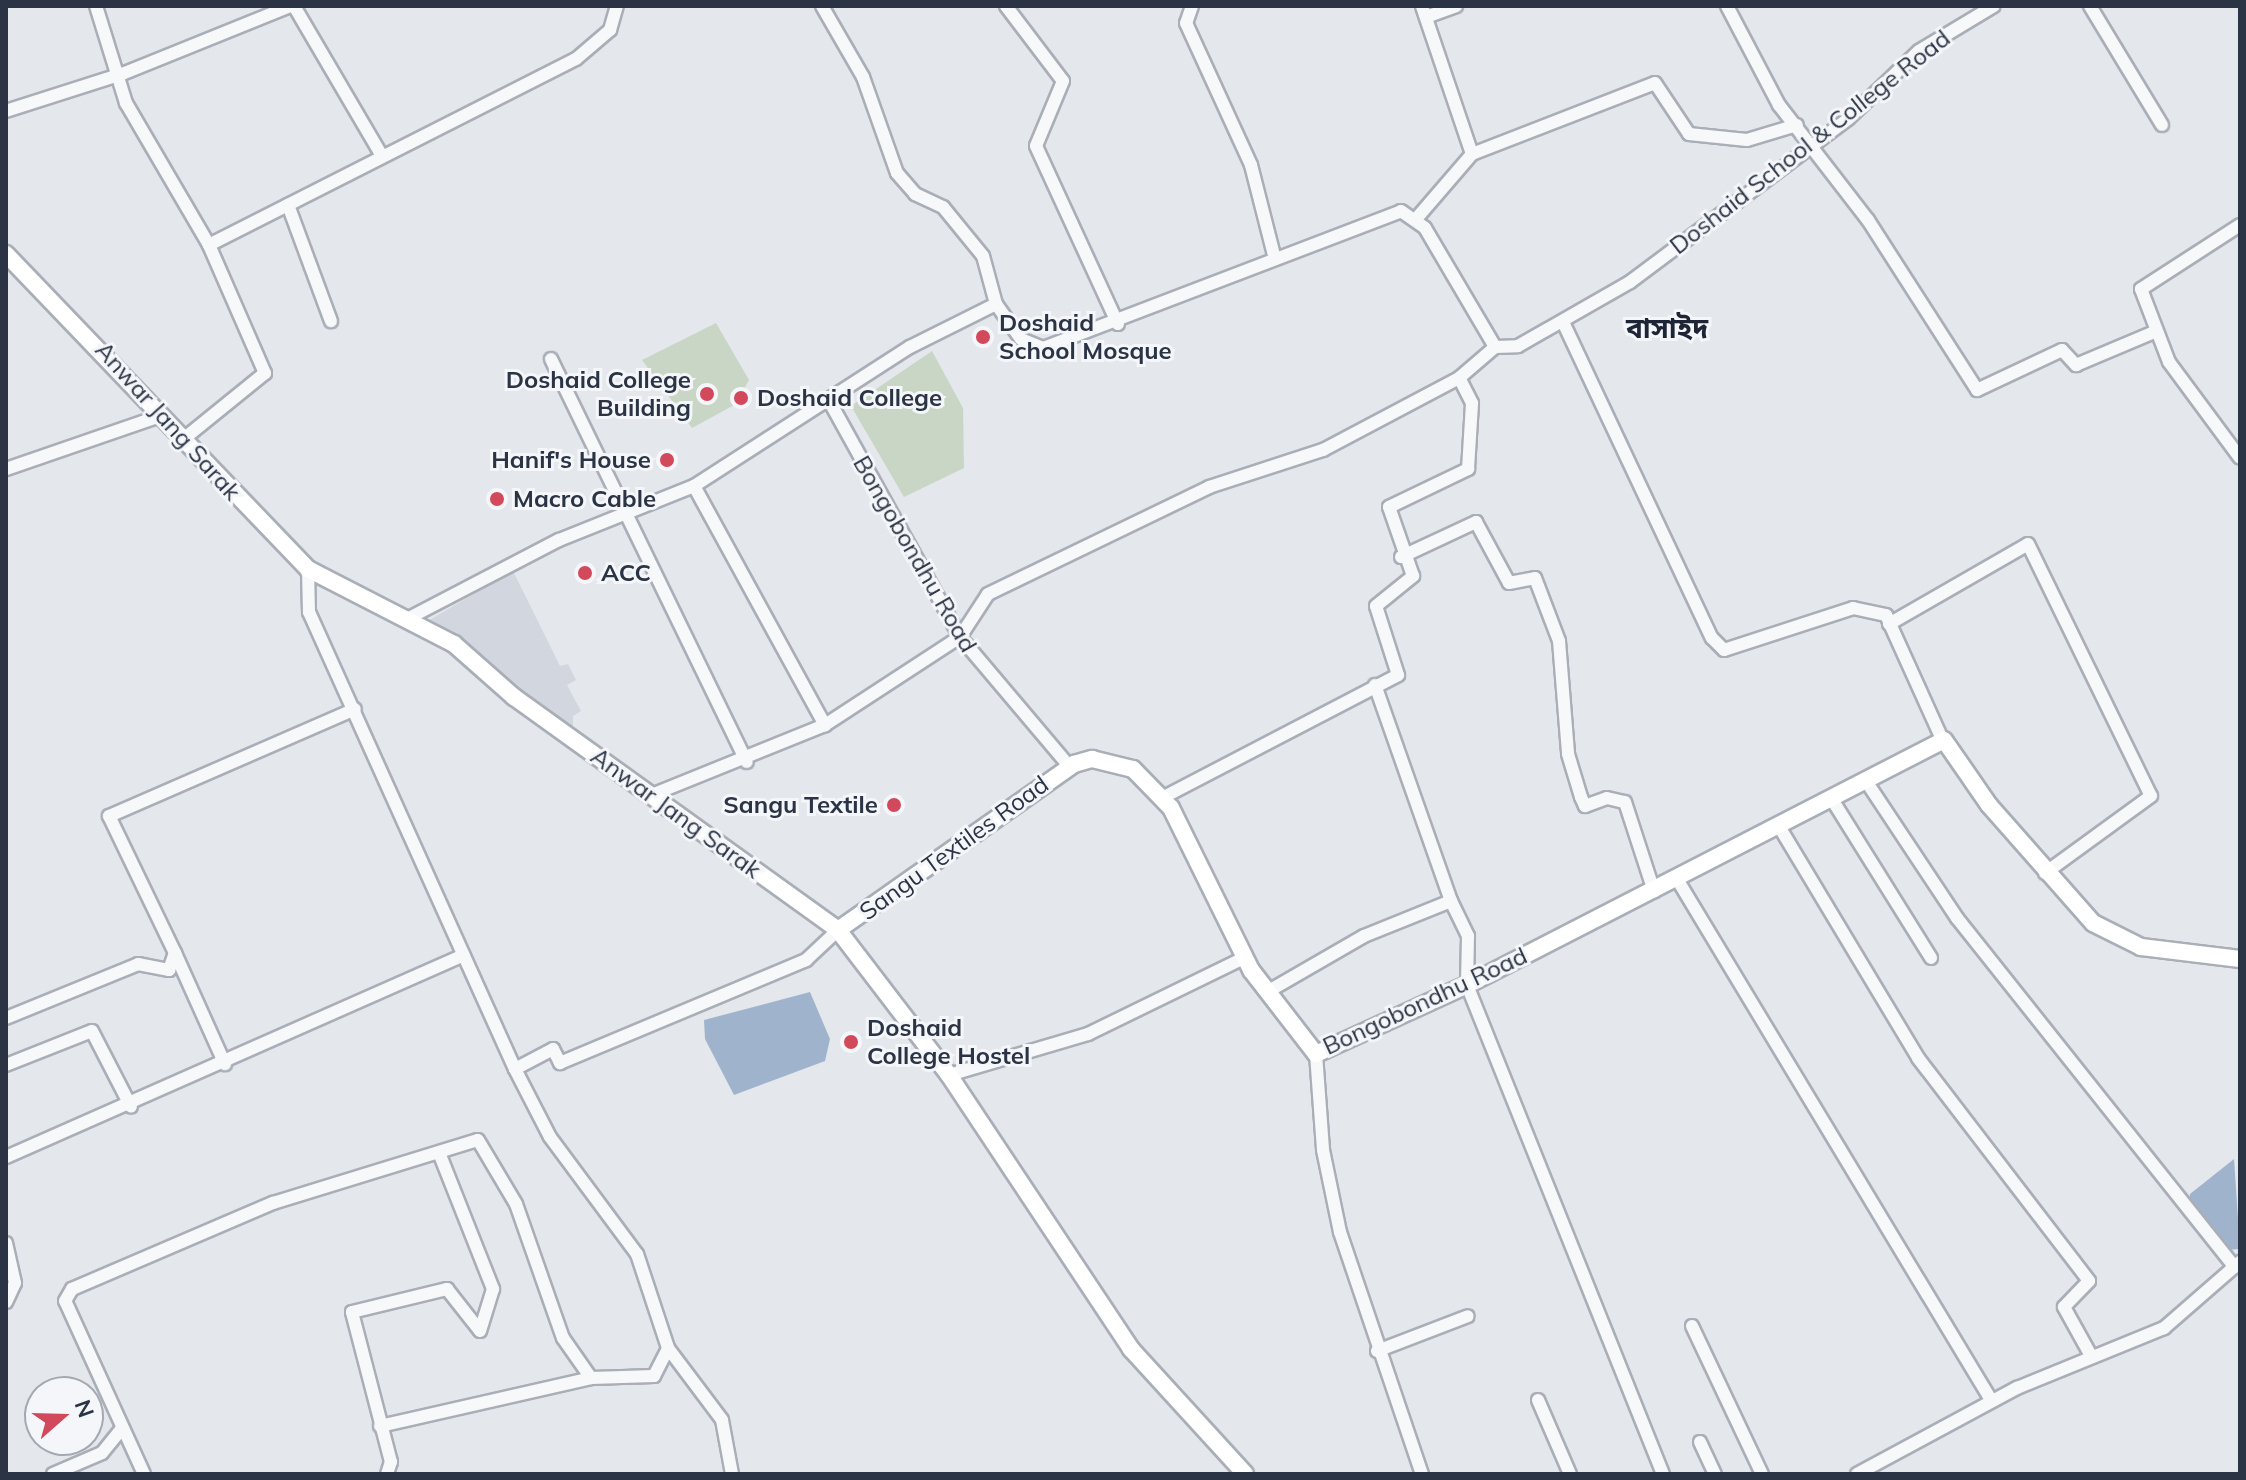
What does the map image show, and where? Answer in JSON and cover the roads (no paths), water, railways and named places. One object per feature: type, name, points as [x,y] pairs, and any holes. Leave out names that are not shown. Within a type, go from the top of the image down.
[{"type":"street","points":[[96,6],[122,74],[126,103],[209,245],[265,373],[181,441]]},
{"type":"street","points":[[6,111],[122,74],[292,6],[382,156]]},
{"type":"street","points":[[209,245],[576,59],[610,30],[617,6]]},
{"type":"street","points":[[649,796],[747,762],[825,725],[960,637],[988,594],[1209,487],[1323,450],[1459,378],[1495,347],[1416,219],[1390,213],[1118,324],[1031,347],[996,304],[975,245],[943,207],[915,194],[897,173],[863,77],[822,6]]},
{"type":"street","points":[[1006,6],[1063,81],[1036,146],[1118,324]]},
{"type":"street","points":[[1192,6],[1186,23],[1251,165],[1275,259]]},
{"type":"street","points":[[1456,6],[1424,12],[1472,154]]},
{"type":"street","points":[[1727,6],[1753,64],[1811,143],[1981,392],[2062,350],[2076,365],[2154,332]]},
{"type":"street","name":"Doshaid School & College Road","points":[[1495,347],[1518,346],[1563,322],[1729,211],[1919,51],[1994,6]]},
{"type":"street","points":[[2090,6],[2162,125]]},
{"type":"street","points":[[1416,219],[1472,154],[1655,83],[1689,134],[1747,140],[1797,125]]},
{"type":"street","points":[[288,205],[331,321]]},
{"type":"street","points":[[2240,225],[2220,244],[2145,282],[2154,332],[2240,458]]},
{"type":"street","name":"Anwar Jang Sarak","points":[[6,254],[181,441],[308,569],[409,618],[454,644],[649,796],[838,930],[949,1075],[1131,1349],[1245,1474]]},
{"type":"street","points":[[409,618],[630,511],[694,486],[831,404],[910,347],[996,304]]},
{"type":"street","points":[[1563,322],[1724,650],[1853,608],[1886,615],[1943,741],[2045,873],[2115,936],[2141,947],[2240,959]]},
{"type":"street","points":[[551,359],[630,511],[747,762]]},
{"type":"street","points":[[1162,798],[1398,675],[1374,618],[1376,606],[1410,585],[1413,576],[1401,557],[1389,507],[1468,469],[1472,403],[1459,378]]},
{"type":"street","name":"Bongobondhu Road","points":[[831,404],[960,637],[1070,767],[1092,759],[1133,769],[1162,798],[1267,992],[1316,1054],[1467,985],[1868,784],[1943,741]]},
{"type":"street","points":[[6,469],[160,416]]},
{"type":"street","points":[[694,486],[825,725]]},
{"type":"street","points":[[1401,557],[1476,522],[1509,583],[1535,578],[1559,641],[1568,754],[1581,797],[1585,806],[1607,798],[1625,802],[1654,891]]},
{"type":"street","points":[[1889,624],[2028,544],[2151,796],[2045,873]]},
{"type":"street","points":[[308,569],[309,612],[515,1069],[550,1137],[637,1254],[668,1348],[722,1420],[732,1474]]},
{"type":"street","points":[[1375,685],[1451,901],[1468,936],[1467,985],[1663,1474]]},
{"type":"street","points":[[225,1064],[109,816],[355,709]]},
{"type":"street","name":"Sangu Textiles Road","points":[[838,930],[1070,767]]},
{"type":"street","points":[[1857,1474],[1991,1400],[2090,1354],[2164,1328],[2238,1265],[1957,918],[1868,784]]},
{"type":"street","points":[[1833,801],[1931,958]]},
{"type":"street","points":[[1780,828],[1918,1058],[2089,1281],[2064,1307],[2090,1354]]},
{"type":"street","points":[[1677,879],[1991,1400]]},
{"type":"street","points":[[1267,992],[1364,936],[1451,901]]},
{"type":"street","points":[[515,1069],[553,1049],[560,1063],[806,960],[838,930]]},
{"type":"street","points":[[6,1018],[138,964],[169,970],[175,953]]},
{"type":"street","points":[[6,1157],[131,1107],[463,955]]},
{"type":"street","points":[[949,1075],[1088,1034],[1238,961]]},
{"type":"street","points":[[6,1065],[92,1031],[131,1107]]},
{"type":"street","points":[[1316,1054],[1331,1191],[1377,1351],[1422,1474]]},
{"type":"street","points":[[144,1474],[65,1301],[72,1289],[273,1203],[440,1155],[478,1140],[516,1204],[563,1338],[591,1378]]},
{"type":"street","points":[[387,1474],[391,1462],[352,1312],[447,1289],[480,1331],[488,1315],[490,1272],[440,1155]]},
{"type":"street","points":[[6,1243],[15,1283],[6,1302]]},
{"type":"street","points":[[1377,1351],[1468,1316]]},
{"type":"street","points":[[1692,1326],[1762,1474]]},
{"type":"street","points":[[380,1426],[591,1378],[654,1376],[668,1348]]},
{"type":"street","points":[[1538,1400],[1570,1474]]},
{"type":"street","points":[[53,1474],[102,1453],[122,1428]]},
{"type":"street","points":[[1700,1442],[1715,1474]]},
{"type":"water","points":[[810,992],[830,1039],[825,1061],[734,1095],[705,1039],[704,1020]]},
{"type":"water","points":[[2234,1159],[2240,1249],[2226,1250],[2189,1205],[2190,1194]]},
{"type":"place","name":"Doshaid School Mosque","points":[[983,337]]},
{"type":"place","name":"Doshaid College Building","points":[[707,394]]},
{"type":"place","name":"Doshaid College","points":[[741,398]]},
{"type":"place","name":"Hanif's House","points":[[667,460]]},
{"type":"place","name":"Macro Cable","points":[[497,499]]},
{"type":"place","name":"ACC","points":[[585,573]]},
{"type":"place","name":"Sangu Textile","points":[[894,805]]},
{"type":"place","name":"Doshaid College Hostel","points":[[851,1042]]},
{"type":"district","name":"বাসাইদ","points":[[1667,328]]}]
